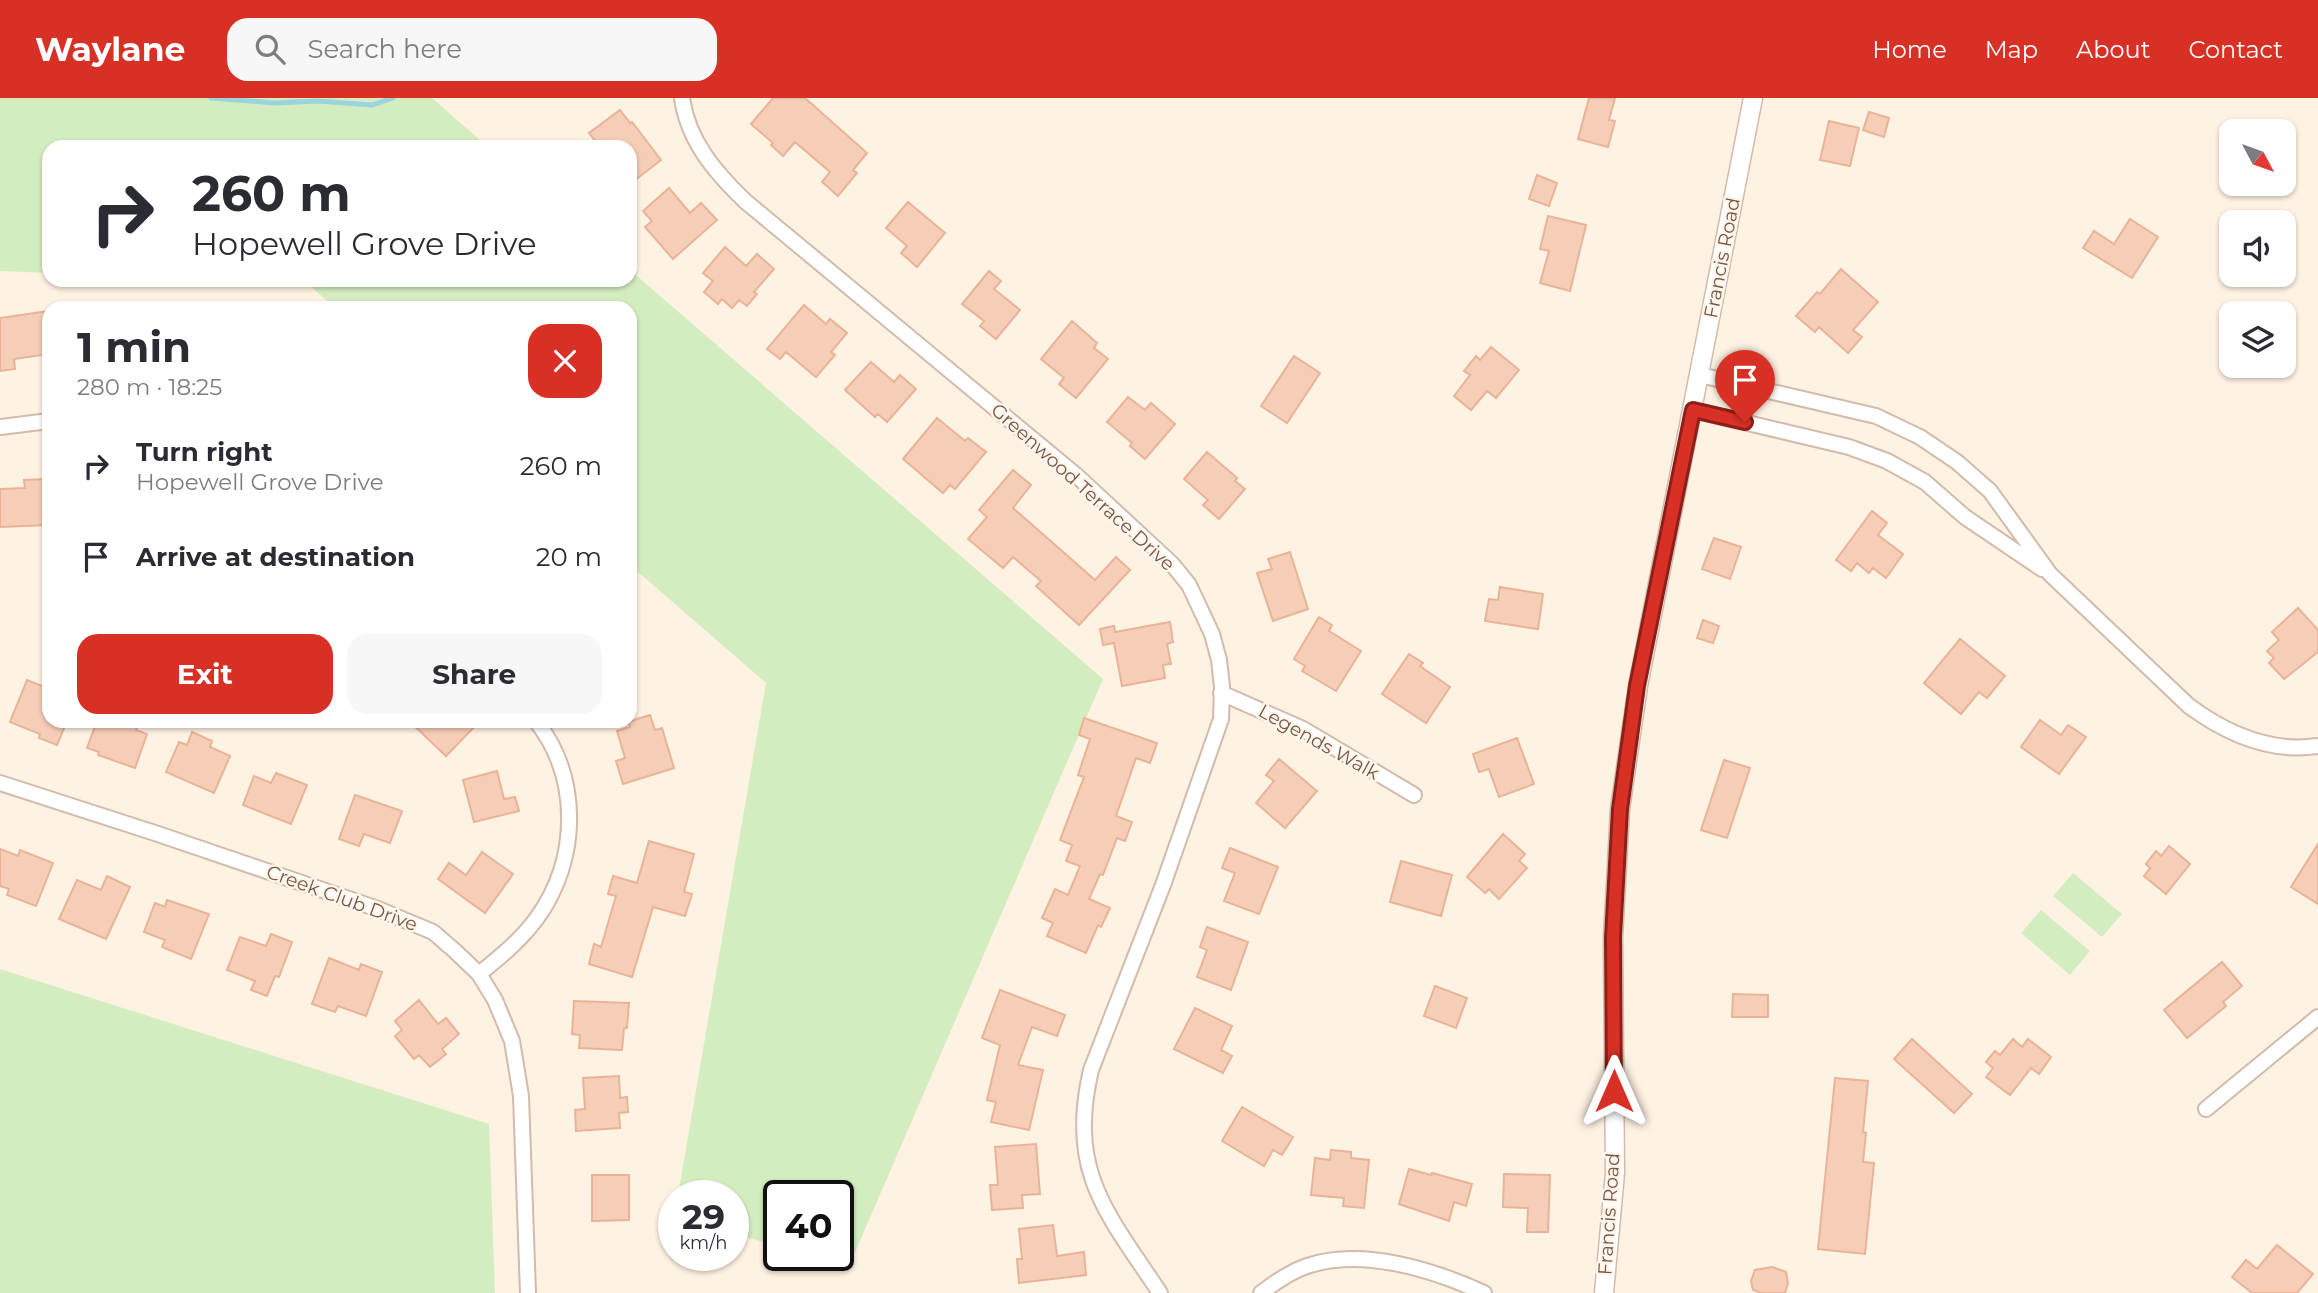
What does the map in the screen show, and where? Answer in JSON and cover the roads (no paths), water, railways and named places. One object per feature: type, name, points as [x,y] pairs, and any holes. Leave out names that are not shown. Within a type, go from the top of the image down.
[{"type":"street","name":"Greenwood Terrace Drive","points":[[682,98],[691,130],[703,154],[719,176],[1077,476],[1172,564],[1189,585],[1212,634],[1219,660],[1221,719],[1163,885],[1091,1070],[1084,1096],[1084,1150],[1090,1176],[1105,1211],[1160,1293]]},
{"type":"street","name":"Francis Road","points":[[1604,1293],[1615,1173],[1613,937],[1620,809],[1637,686],[1753,98]]},
{"type":"street","points":[[1700,374],[1876,416],[1920,437],[1957,462],[1990,492],[2050,574]]},
{"type":"street","points":[[1693,410],[1849,446],[1886,461],[1925,482],[1965,517],[2050,574],[2189,706],[2211,722],[2236,735],[2270,745],[2318,746]]},
{"type":"street","points":[[0,427],[42,422]]},
{"type":"street","name":"Legends Walk","points":[[1221,693],[1303,729],[1414,795]]},
{"type":"street","points":[[479,974],[520,939],[537,918],[552,895],[563,867],[570,825],[566,785],[541,728]]},
{"type":"street","name":"Creek Club Drive","points":[[0,783],[158,834],[409,921],[433,932],[479,974],[495,1000],[512,1041],[521,1097],[528,1293]]},
{"type":"street","points":[[2206,1109],[2318,1017]]},
{"type":"street","points":[[1261,1293],[1283,1277],[1307,1266],[1333,1259],[1360,1258],[1426,1271],[1484,1293]]},
{"type":"waterway","points":[[211,98],[275,103],[318,101],[372,105],[393,98]]}]
